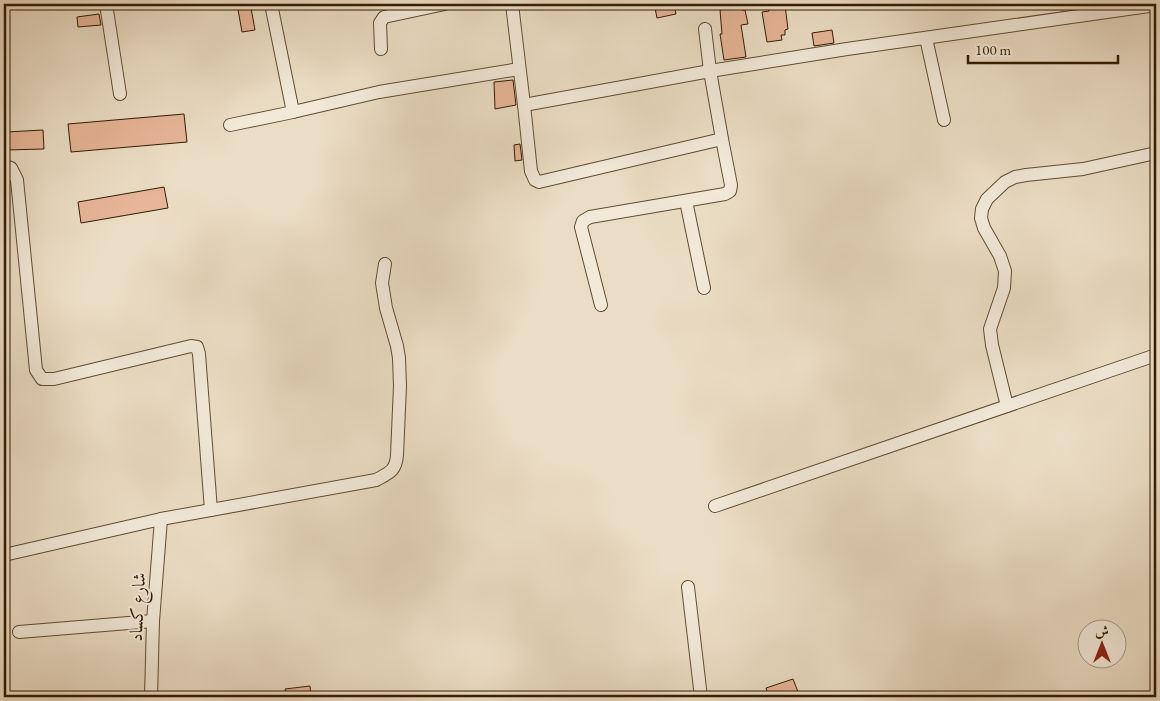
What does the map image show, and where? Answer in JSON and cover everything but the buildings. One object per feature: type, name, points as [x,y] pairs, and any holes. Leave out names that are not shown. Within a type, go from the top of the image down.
[{"type":"street","points":[[106,4],[120,94]]},
{"type":"street","points":[[271,4],[294,112]]},
{"type":"street","points":[[381,49],[380,23],[384,17],[444,4]]},
{"type":"street","points":[[512,4],[531,171],[535,180],[539,182],[722,139]]},
{"type":"street","points":[[524,105],[710,70],[1156,4]]},
{"type":"street","points":[[601,305],[581,227],[583,220],[590,217],[730,192],[731,186],[710,70],[705,29]]},
{"type":"street","points":[[926,38],[944,120]]},
{"type":"street","points":[[230,125],[379,92],[519,69]]},
{"type":"street","points":[[1006,406],[990,329],[1004,288],[1005,271],[1000,256],[984,228],[981,218],[982,209],[987,199],[1005,182],[1015,177],[1083,169],[1156,153]]},
{"type":"street","points":[[4,166],[11,168],[17,180],[36,370],[42,379],[54,380],[191,346],[197,347],[200,354],[211,510]]},
{"type":"street","points":[[686,201],[704,288]]},
{"type":"street","points":[[4,555],[161,519],[376,480],[393,470],[397,455],[400,386],[399,358],[398,346],[386,308],[382,283],[385,264]]},
{"type":"street","points":[[715,506],[1156,355]]},
{"type":"street","name":"شارع كساد","points":[[151,697],[161,519]]},
{"type":"street","points":[[688,587],[701,697]]},
{"type":"street","points":[[19,632],[154,621]]}]
